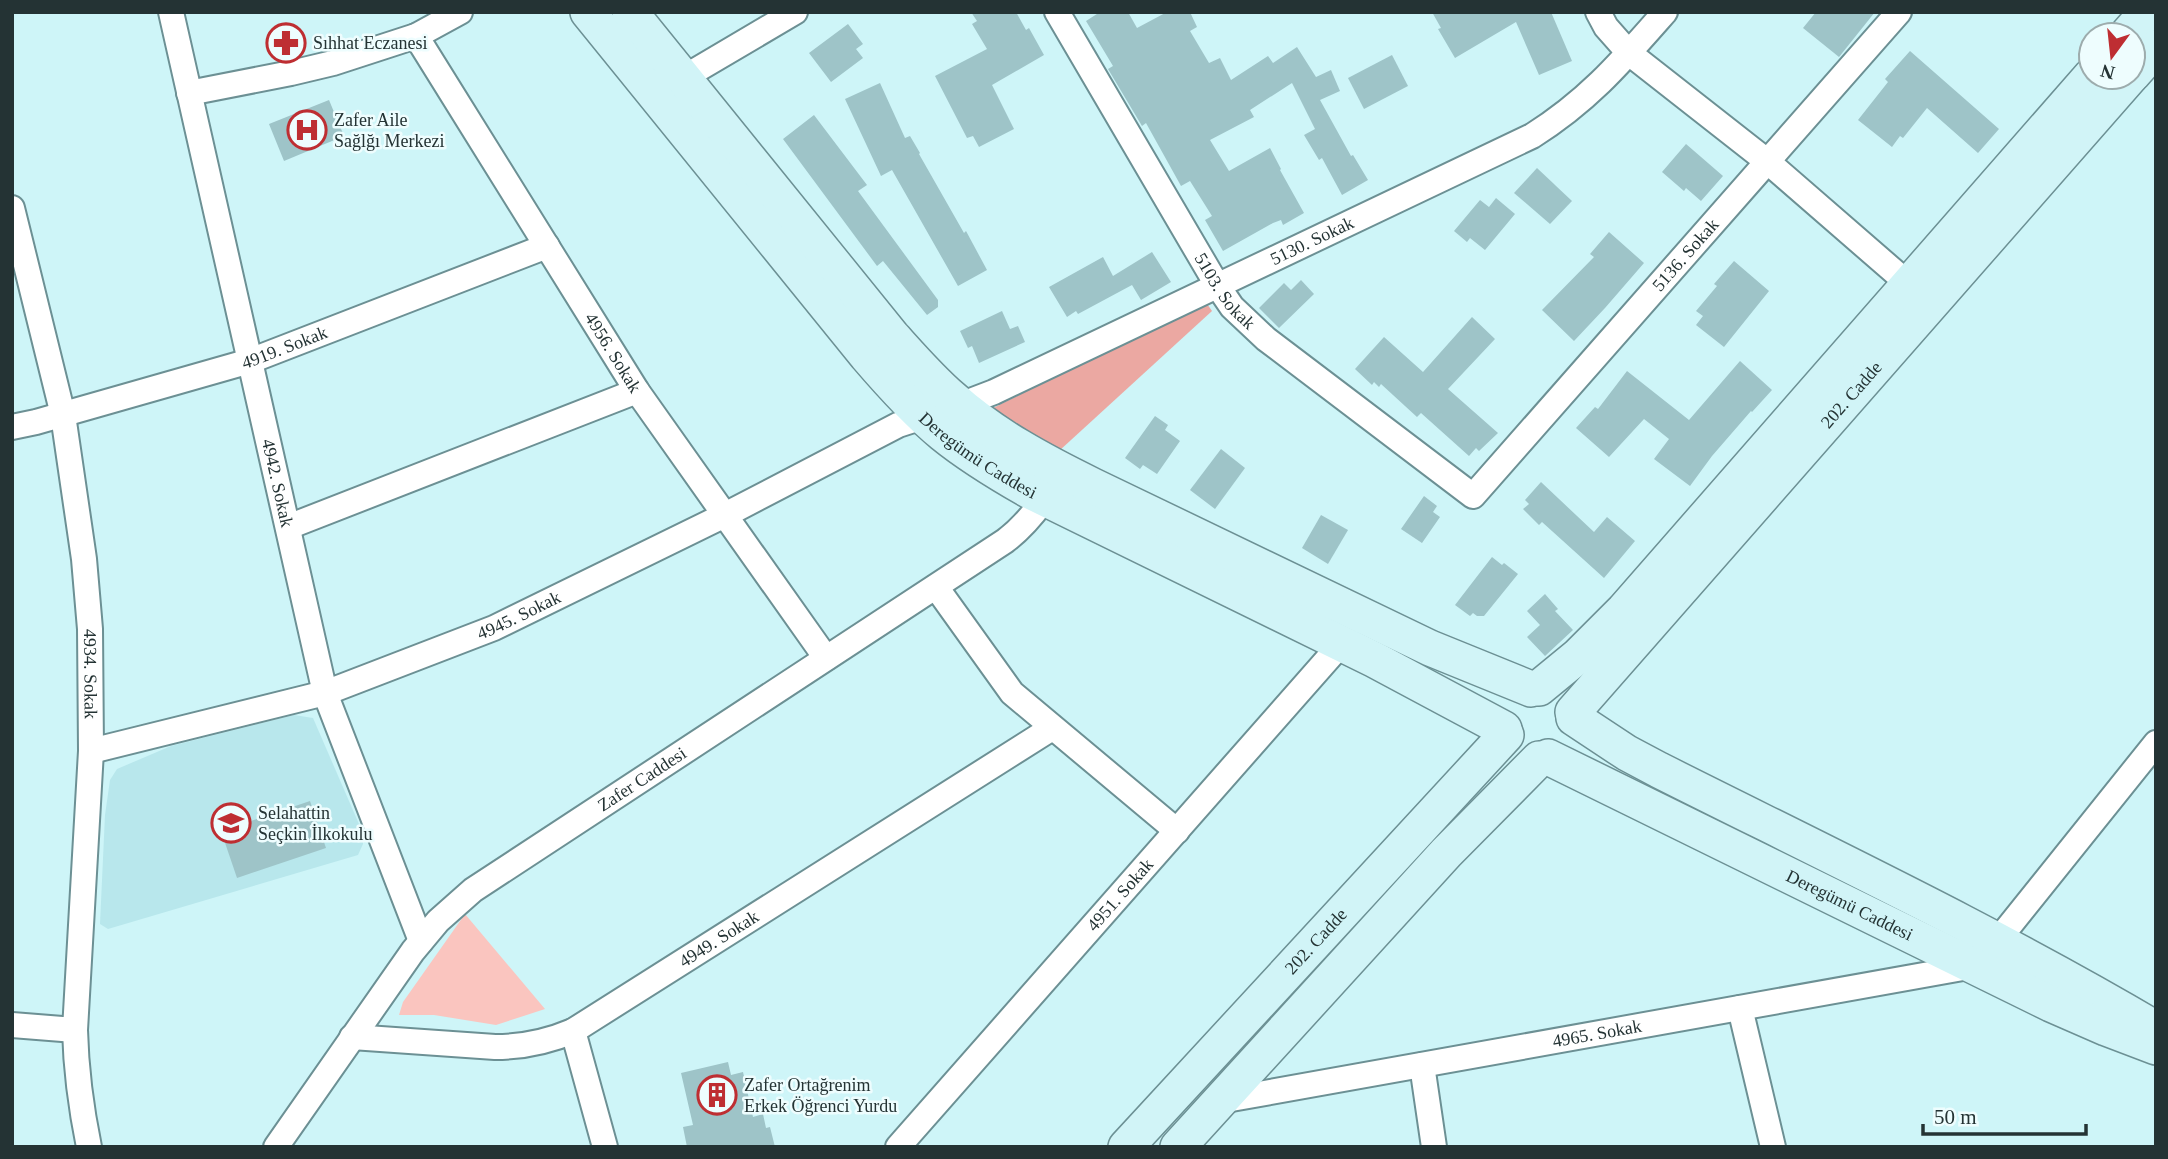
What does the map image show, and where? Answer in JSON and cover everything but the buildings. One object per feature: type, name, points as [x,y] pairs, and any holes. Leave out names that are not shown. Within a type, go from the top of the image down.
[{"type":"main road","name":"Deregümü Caddesi","points":[[588,12],[867,356],[923,415],[970,454],[1002,475],[1054,485],[1430,648],[1535,689]]},
{"type":"main road","name":"Deregümü Caddesi","points":[[630,12],[892,336],[925,373],[960,405],[1009,440],[1054,485],[1505,732]]},
{"type":"main road","name":"202. Cadde","points":[[1573,715],[1920,294],[2079,91]]},
{"type":"main road","name":"202. Cadde","points":[[1535,689],[1578,656],[1624,610],[1920,294],[2117,91]]},
{"type":"main road","points":[[1178,1147],[1446,853],[1543,758],[1564,749],[1574,731],[1573,715],[1565,699],[1559,694],[1535,689],[1516,697],[1508,707],[1504,719],[1505,732],[1509,743],[1518,752],[1529,758],[1543,758]]},
{"type":"main road","name":"Deregümü Caddesi","points":[[1573,715],[1618,747],[1659,770],[1998,940],[2156,1029]]},
{"type":"main road","name":"202. Cadde","points":[[1126,1147],[1505,732]]},
{"type":"main road","name":"Deregümü Caddesi","points":[[1543,758],[2073,1014],[2156,1047]]},
{"type":"street","name":"4942. Sokak","points":[[171,12],[325,693],[421,942]]},
{"type":"street","points":[[189,93],[291,74],[333,63],[416,36],[460,12]]},
{"type":"street","points":[[683,78],[795,12]]},
{"type":"street","name":"5103. Sokak","points":[[1057,12],[1232,307],[1266,339],[1473,496]]},
{"type":"street","points":[[1598,12],[1606,27],[1629,53],[1768,162],[1920,294]]},
{"type":"street","name":"5130. Sokak","points":[[923,415],[994,392],[1532,136],[1587,97],[1665,12]]},
{"type":"street","name":"5136. Sokak","points":[[1473,496],[1899,12]]},
{"type":"street","name":"4956. Sokak","points":[[416,36],[637,391],[826,658]]},
{"type":"street","name":"4934. Sokak","points":[[12,208],[63,415],[85,573],[91,664],[92,751],[75,1030],[79,1095],[89,1147]]},
{"type":"street","name":"4919. Sokak","points":[[12,427],[250,361],[547,246]]},
{"type":"street","points":[[288,527],[637,391]]},
{"type":"street","name":"4945. Sokak","points":[[92,751],[325,693],[494,628],[725,515],[875,436],[923,415]]},
{"type":"street","name":"Zafer Caddesi","points":[[276,1147],[421,942],[438,921],[473,890],[1021,529],[1054,485]]},
{"type":"street","points":[[936,587],[1012,693],[1177,831]]},
{"type":"street","name":"4951. Sokak","points":[[898,1147],[1341,644]]},
{"type":"street","name":"4949. Sokak","points":[[352,1037],[516,1047],[535,1045],[573,1031],[1052,728]]},
{"type":"street","points":[[1998,940],[2156,743]]},
{"type":"street","name":"4965. Sokak","points":[[1220,1101],[1974,966]]},
{"type":"street","points":[[1741,1008],[1773,1147]]},
{"type":"street","points":[[12,1025],[75,1030]]},
{"type":"street","points":[[573,1031],[605,1147]]},
{"type":"street","points":[[1422,1065],[1434,1147]]},
{"type":"shaded area","points":[[1205,301],[1212,311],[1059,451],[1006,421],[993,408]]},
{"type":"shaded area","name":"Selahattin Seçkin İlkokulu","points":[[294,715],[313,718],[362,831],[363,844],[358,855],[108,929],[100,924],[105,815],[110,780],[117,769],[171,746]]},
{"type":"shaded area","points":[[465,914],[545,1009],[496,1025],[434,1015],[399,1015],[403,1002]]},
{"type":"place","name":"Sıhhat Eczanesi","points":[[286,43]]},
{"type":"place","name":"Zafer Aile Sağlğı Merkezi","points":[[307,130]]},
{"type":"place","name":"Selahattin Seçkin İlkokulu","points":[[231,823]]},
{"type":"place","name":"Zafer Ortağrenim Erkek Öğrenci Yurdu","points":[[717,1095]]}]
